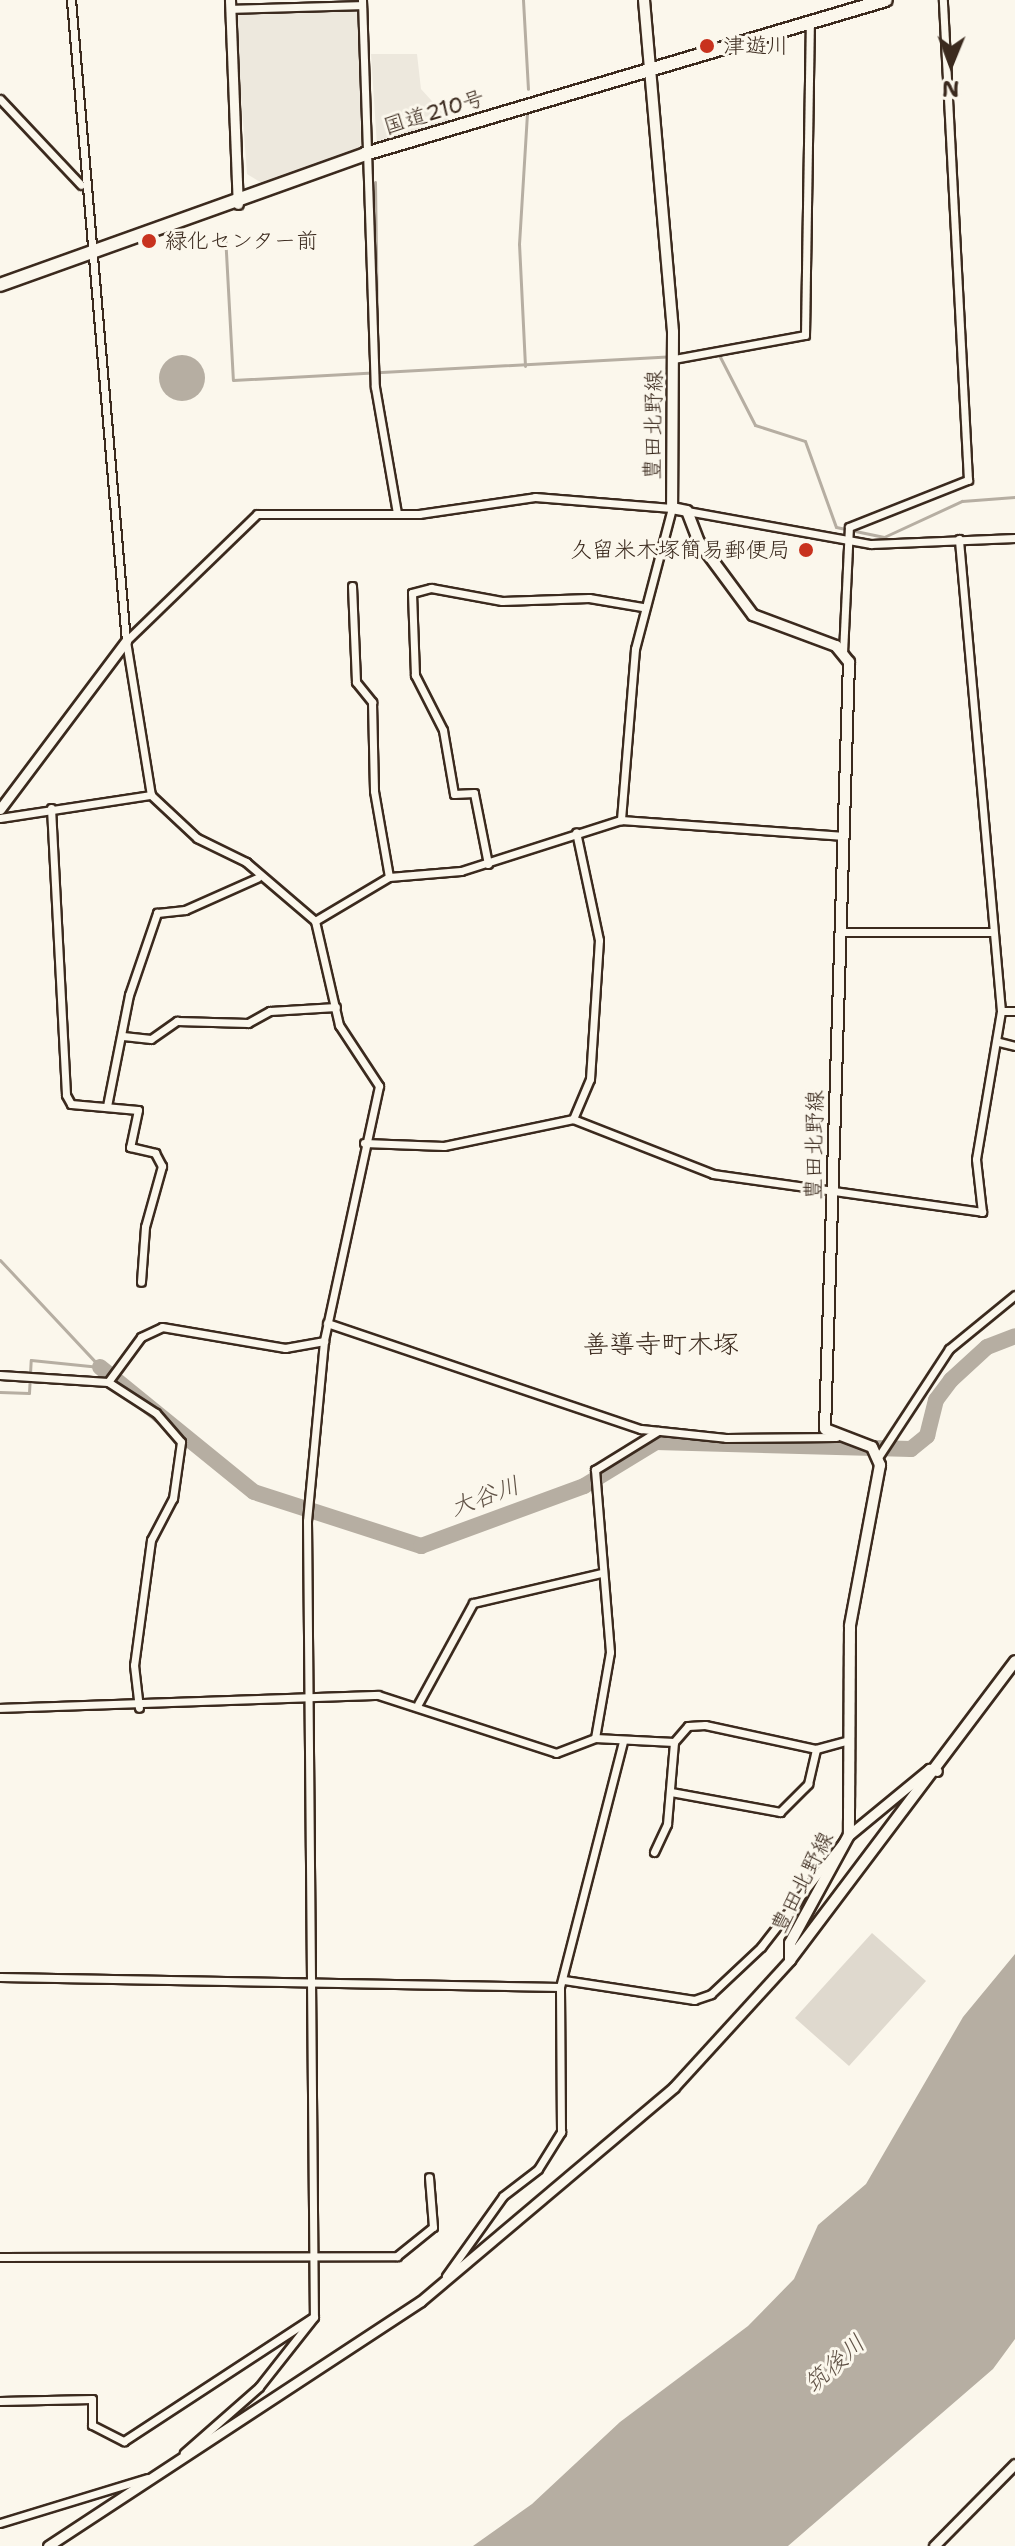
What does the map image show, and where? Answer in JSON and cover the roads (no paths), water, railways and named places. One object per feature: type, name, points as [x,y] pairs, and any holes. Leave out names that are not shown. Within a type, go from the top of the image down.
[{"type":"highway","name":"国道210号","points":[[0,285],[238,204],[365,154],[649,67],[886,0]]},
{"type":"main road","name":"豊田北野線","points":[[644,0],[673,332],[672,508],[687,511]]},
{"type":"main road","points":[[687,511],[699,542],[753,615],[843,653]]},
{"type":"main road","name":"豊田北野線","points":[[836,1437],[825,1417],[851,697],[843,653]]},
{"type":"main road","points":[[836,1437],[879,1456]]},
{"type":"main road","name":"豊田北野線","points":[[790,1960],[790,1943],[849,1835],[846,1741],[850,1626],[879,1456]]},
{"type":"main road","name":"豊田北野線","points":[[790,1960],[937,1771],[1015,1661]]},
{"type":"street","points":[[0,2523],[168,2470],[259,2387],[314,2317],[307,1521],[324,1341],[364,1143],[379,1086],[346,1042],[315,921],[257,878],[233,853],[197,838],[151,795],[126,641],[93,253],[82,186],[71,0]]},
{"type":"street","points":[[843,653],[844,541],[849,527],[968,480],[943,0]]},
{"type":"street","points":[[238,204],[230,5],[362,2],[375,387],[397,513]]},
{"type":"street","points":[[674,359],[723,354],[757,339],[805,335],[810,20]]},
{"type":"street","points":[[0,99],[82,186]]},
{"type":"street","points":[[0,809],[126,641],[257,514],[397,513],[535,497],[672,508],[642,607],[621,820]]},
{"type":"street","points":[[687,511],[844,541],[1015,538]]},
{"type":"street","points":[[364,1143],[444,1146],[573,1119],[713,1174],[982,1212],[976,1159],[999,1042],[1001,1011],[959,539]]},
{"type":"street","points":[[352,586],[356,682],[372,702],[374,791],[389,877]]},
{"type":"street","points":[[488,864],[474,793],[454,794],[443,730],[415,675],[412,593],[431,588],[502,601],[589,598],[642,607]]},
{"type":"street","points":[[0,818],[151,795]]},
{"type":"street","points":[[51,808],[66,1095],[71,1104],[138,1110],[130,1147],[155,1153],[162,1166],[145,1227],[141,1282]]},
{"type":"street","points":[[315,921],[389,877],[488,864],[576,832],[621,820],[844,836]]},
{"type":"street","points":[[573,1119],[590,1079],[599,940],[576,832]]},
{"type":"street","points":[[107,1106],[157,913],[185,910],[257,878]]},
{"type":"street","points":[[841,932],[993,932]]},
{"type":"street","points":[[123,1036],[151,1039],[177,1021],[248,1023],[270,1011],[336,1007]]},
{"type":"street","points":[[1001,1011],[1015,1011]]},
{"type":"street","points":[[999,1042],[1015,1046]]},
{"type":"street","points":[[879,1456],[949,1349],[1015,1295]]},
{"type":"street","points":[[327,1323],[384,1337],[554,1404],[660,1430],[836,1437]]},
{"type":"street","points":[[108,1382],[141,1337],[162,1327],[285,1348],[324,1341]]},
{"type":"street","points":[[0,1375],[108,1382],[171,1428],[183,1459],[151,1540],[134,1665],[139,1708]]},
{"type":"street","points":[[595,1738],[610,1652],[601,1573],[595,1470],[660,1430]]},
{"type":"street","points":[[418,1704],[473,1603],[601,1573]]},
{"type":"street","points":[[0,1708],[139,1708],[310,1694],[418,1704],[545,1752],[595,1738],[623,1742],[674,1742]]},
{"type":"street","points":[[654,1852],[671,1792],[674,1742],[688,1726],[705,1725],[816,1749],[846,1741]]},
{"type":"street","points":[[441,2285],[503,2196],[538,2169],[561,2132],[562,1983],[623,1742]]},
{"type":"street","points":[[671,1792],[780,1812],[808,1784],[816,1749]]},
{"type":"street","points":[[0,1977],[311,1977],[562,1983],[694,2000],[711,1994],[761,1947],[849,1835],[929,1769],[937,1771]]},
{"type":"street","points":[[48,2546],[168,2470],[441,2285],[674,2087],[790,1960]]},
{"type":"street","points":[[0,2257],[314,2257],[404,2253],[433,2227],[429,2177]]},
{"type":"street","points":[[0,2401],[92,2399],[92,2425],[124,2441],[314,2317]]},
{"type":"street","points":[[934,2546],[1015,2464]]},
{"type":"water","points":[[182,355],[199,361],[205,378],[199,395],[182,401],[165,395],[159,378],[165,361]]},
{"type":"water","name":"筑後川","points":[[1015,1954],[1015,2339],[993,2369],[788,2546],[473,2546],[532,2504],[620,2422],[748,2326],[794,2279],[818,2225],[866,2184],[963,2017]]},
{"type":"waterway","points":[[523,0],[528,89]]},
{"type":"waterway","points":[[525,366],[519,244],[527,113]]},
{"type":"waterway","points":[[375,182],[377,331]]},
{"type":"waterway","points":[[225,234],[233,380],[671,356]]},
{"type":"waterway","points":[[718,353],[755,425],[805,441],[836,527],[884,537],[962,501],[1015,497]]},
{"type":"waterway","name":"大谷川","points":[[0,1260],[100,1367]]},
{"type":"waterway","name":"大谷川","points":[[100,1367],[254,1492],[421,1546],[584,1486],[656,1442],[911,1449],[927,1436],[936,1400],[951,1380],[987,1347],[1015,1336]]},
{"type":"waterway","points":[[0,1392],[29,1393],[31,1360],[100,1367]]},
{"type":"place","name":"津遊川","points":[[707,46]]},
{"type":"place","name":"緑化センター前","points":[[149,241]]},
{"type":"place","name":"久留米木塚簡易郵便局","points":[[806,550]]},
{"type":"district","name":"善導寺町木塚","points":[[661,1344]]}]
